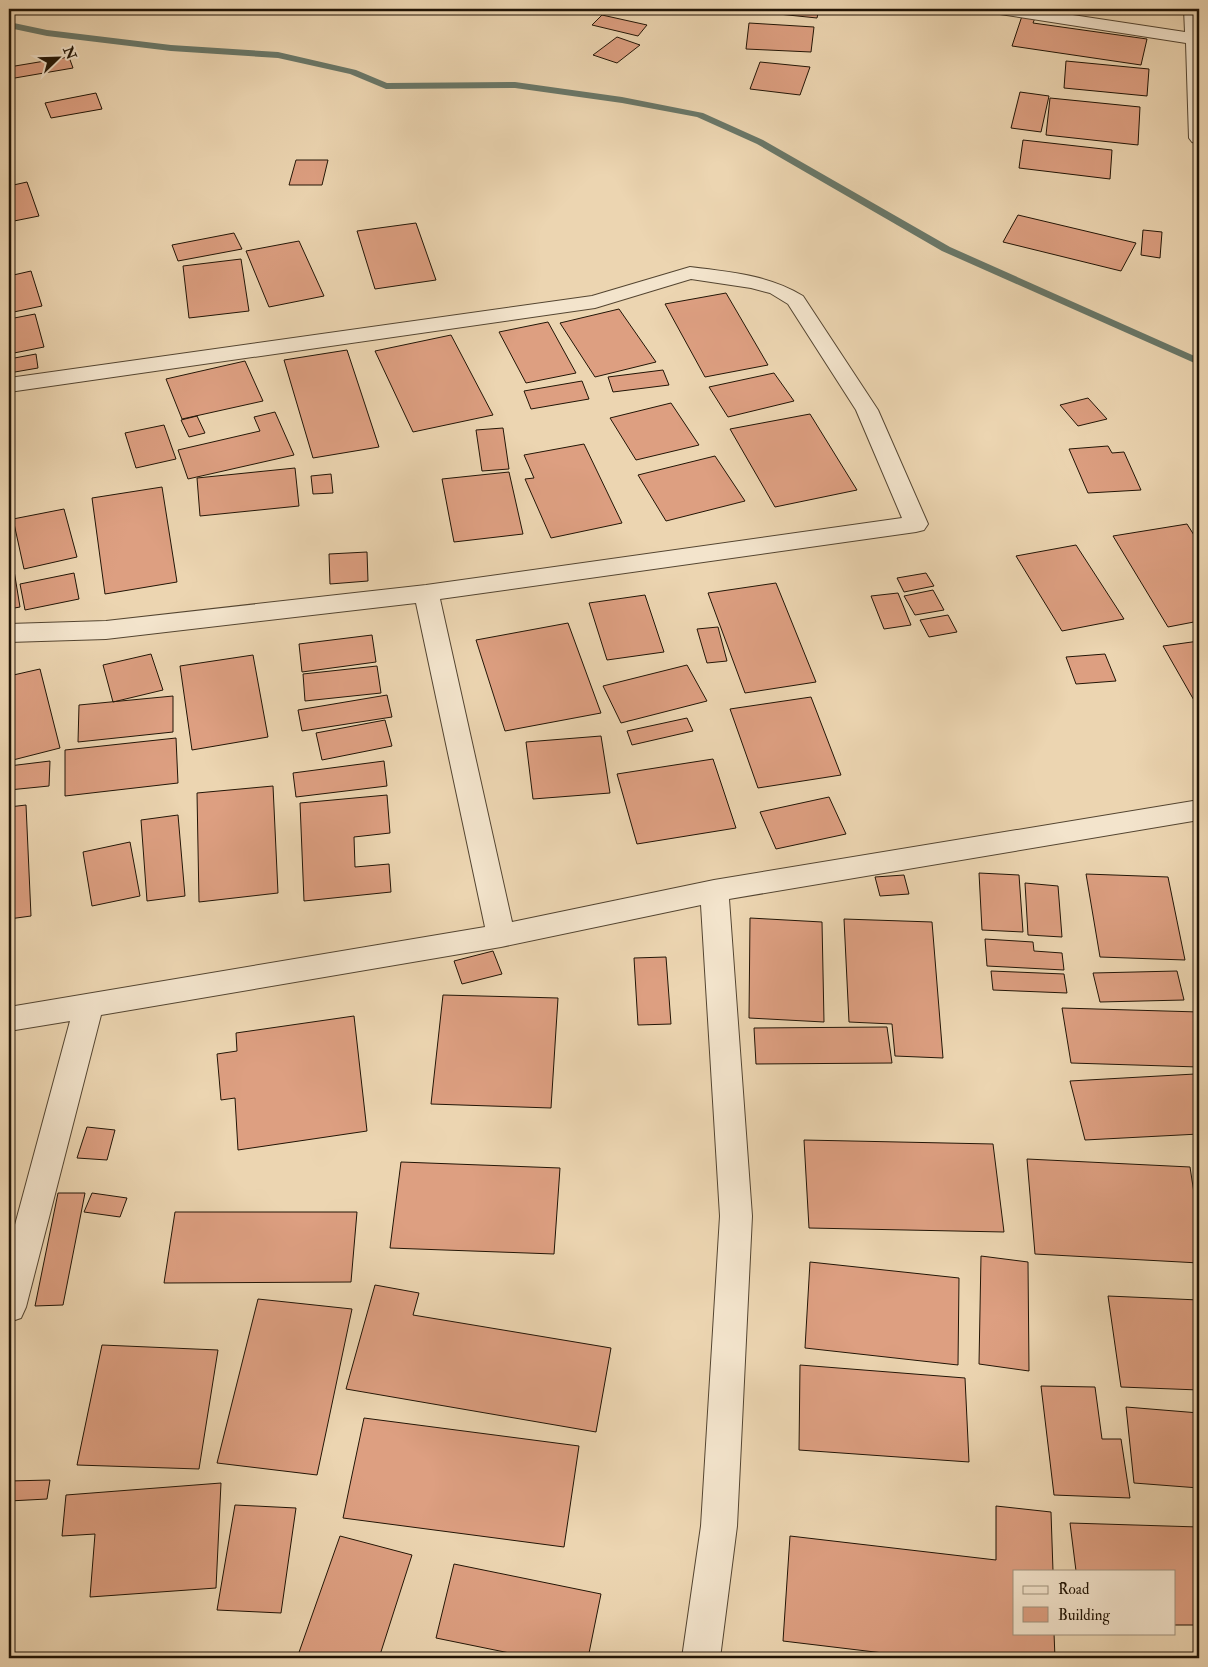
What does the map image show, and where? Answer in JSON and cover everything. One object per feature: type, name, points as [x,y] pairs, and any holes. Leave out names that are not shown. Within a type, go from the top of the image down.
[{"type":"street","points":[[1000,9],[1194,38]]},
{"type":"street","points":[[1193,9],[1199,138]]},
{"type":"street","points":[[9,385],[595,302],[690,273],[754,282],[777,289],[796,300],[867,410],[916,524],[426,592],[106,630],[9,633]]},
{"type":"street","points":[[426,592],[501,936]]},
{"type":"street","points":[[9,1019],[501,936],[714,891],[1199,810]]},
{"type":"street","points":[[701,1658],[719,1526],[736,1216],[714,891]]},
{"type":"street","points":[[9,1307],[89,1006]]},
{"type":"building","points":[[760,9],[819,9],[817,18],[759,12]]},
{"type":"building","points":[[602,15],[647,25],[638,36],[592,25]]},
{"type":"building","points":[[1022,16],[1035,18],[1033,23],[1147,39],[1141,65],[1012,46]]},
{"type":"building","points":[[749,23],[814,27],[811,52],[746,49]]},
{"type":"building","points":[[617,37],[640,45],[617,63],[593,55]]},
{"type":"building","points":[[69,57],[73,68],[9,79],[9,67]]},
{"type":"building","points":[[1066,61],[1149,69],[1147,96],[1064,88]]},
{"type":"building","points":[[760,62],[810,67],[800,95],[750,89]]},
{"type":"building","points":[[1020,92],[1049,96],[1041,132],[1011,128]]},
{"type":"building","points":[[96,93],[102,109],[51,118],[45,103]]},
{"type":"building","points":[[1050,98],[1140,107],[1138,145],[1046,135]]},
{"type":"building","points":[[1023,140],[1112,150],[1110,179],[1019,168]]},
{"type":"building","points":[[296,160],[328,160],[322,185],[289,185]]},
{"type":"building","points":[[27,182],[39,216],[9,222],[9,186]]},
{"type":"building","points":[[1018,215],[1136,243],[1121,271],[1003,242]]},
{"type":"building","points":[[416,223],[436,280],[375,289],[357,231]]},
{"type":"building","points":[[1143,230],[1162,232],[1160,258],[1141,255]]},
{"type":"building","points":[[234,233],[242,249],[178,261],[172,245]]},
{"type":"building","points":[[299,241],[324,296],[269,307],[246,251]]},
{"type":"building","points":[[241,259],[249,311],[189,318],[183,266]]},
{"type":"building","points":[[31,271],[42,306],[9,313],[9,276]]},
{"type":"building","points":[[726,293],[768,365],[705,377],[665,304]]},
{"type":"building","points":[[619,309],[656,362],[595,377],[560,323]]},
{"type":"building","points":[[35,314],[44,347],[9,354],[9,319]]},
{"type":"building","points":[[548,322],[576,373],[526,383],[499,332]]},
{"type":"building","points":[[451,335],[493,415],[413,432],[375,351]]},
{"type":"building","points":[[347,350],[379,447],[313,458],[284,360]]},
{"type":"building","points":[[36,354],[38,368],[9,373],[9,359]]},
{"type":"building","points":[[245,361],[263,401],[182,419],[166,379]]},
{"type":"building","points":[[663,370],[669,385],[613,392],[608,377]]},
{"type":"building","points":[[774,373],[794,401],[728,417],[709,387]]},
{"type":"building","points":[[582,381],[589,399],[531,409],[524,391]]},
{"type":"building","points":[[1088,398],[1107,419],[1078,426],[1060,405]]},
{"type":"building","points":[[671,403],[699,445],[636,460],[610,418]]},
{"type":"building","points":[[275,412],[294,455],[188,479],[178,450],[260,431],[254,417]]},
{"type":"building","points":[[810,414],[857,490],[775,507],[730,429]]},
{"type":"building","points":[[197,416],[205,433],[189,437],[181,420]]},
{"type":"building","points":[[164,425],[176,459],[136,468],[125,433]]},
{"type":"building","points":[[503,428],[509,469],[482,471],[476,430]]},
{"type":"building","points":[[584,444],[622,523],[551,538],[525,479],[534,478],[524,455]]},
{"type":"building","points":[[1108,446],[1112,453],[1124,452],[1141,490],[1088,493],[1069,449]]},
{"type":"building","points":[[715,456],[745,501],[666,521],[638,475]]},
{"type":"building","points":[[295,468],[299,506],[200,516],[197,478]]},
{"type":"building","points":[[509,472],[523,534],[454,542],[442,479]]},
{"type":"building","points":[[331,474],[333,493],[313,494],[311,476]]},
{"type":"building","points":[[162,487],[177,582],[105,594],[92,498]]},
{"type":"building","points":[[64,509],[77,557],[24,569],[13,519]]},
{"type":"building","points":[[1187,524],[1199,543],[1199,621],[1168,627],[1113,536]]},
{"type":"building","points":[[9,540],[20,607],[9,609]]},
{"type":"building","points":[[1076,545],[1124,619],[1062,631],[1016,556]]},
{"type":"building","points":[[367,552],[368,581],[330,584],[329,554]]},
{"type":"building","points":[[74,573],[79,599],[25,610],[20,584]]},
{"type":"building","points":[[926,573],[934,586],[904,592],[897,578]]},
{"type":"building","points":[[776,583],[816,682],[745,693],[708,593]]},
{"type":"building","points":[[933,590],[944,610],[915,615],[904,596]]},
{"type":"building","points":[[898,593],[911,625],[884,629],[871,596]]},
{"type":"building","points":[[645,595],[664,652],[607,660],[589,603]]},
{"type":"building","points":[[948,615],[957,632],[929,637],[920,620]]},
{"type":"building","points":[[568,623],[601,713],[505,731],[476,640]]},
{"type":"building","points":[[718,627],[727,661],[707,663],[697,629]]},
{"type":"building","points":[[372,635],[376,662],[302,672],[299,644]]},
{"type":"building","points":[[1199,641],[1199,709],[1163,646]]},
{"type":"building","points":[[151,654],[163,690],[113,702],[103,665]]},
{"type":"building","points":[[1105,654],[1116,681],[1076,684],[1066,657]]},
{"type":"building","points":[[253,655],[268,737],[192,750],[180,666]]},
{"type":"building","points":[[687,665],[707,701],[621,723],[603,686]]},
{"type":"building","points":[[377,666],[381,693],[305,701],[303,674]]},
{"type":"building","points":[[40,669],[60,748],[9,761],[9,676]]},
{"type":"building","points":[[387,695],[392,717],[302,731],[298,710]]},
{"type":"building","points":[[173,696],[173,732],[78,742],[79,705]]},
{"type":"building","points":[[811,697],[841,775],[758,788],[730,709]]},
{"type":"building","points":[[687,718],[693,731],[632,745],[627,731]]},
{"type":"building","points":[[385,720],[392,746],[322,760],[316,733]]},
{"type":"building","points":[[601,736],[610,793],[533,799],[526,742]]},
{"type":"building","points":[[176,738],[178,783],[65,796],[65,750]]},
{"type":"building","points":[[713,759],[736,828],[637,844],[617,774]]},
{"type":"building","points":[[50,761],[49,786],[9,790],[9,766]]},
{"type":"building","points":[[384,761],[387,786],[296,797],[293,773]]},
{"type":"building","points":[[273,786],[278,893],[199,902],[197,793]]},
{"type":"building","points":[[387,795],[390,833],[354,837],[355,867],[389,864],[391,892],[304,901],[300,803]]},
{"type":"building","points":[[829,797],[846,834],[776,849],[760,812]]},
{"type":"building","points":[[26,805],[31,916],[9,919],[9,807]]},
{"type":"building","points":[[178,815],[185,896],[147,901],[141,820]]},
{"type":"building","points":[[130,842],[140,896],[92,906],[83,852]]},
{"type":"building","points":[[979,873],[1019,875],[1023,932],[982,930]]},
{"type":"building","points":[[1086,874],[1168,877],[1185,960],[1100,957]]},
{"type":"building","points":[[904,875],[909,894],[880,896],[875,877]]},
{"type":"building","points":[[1025,883],[1058,886],[1062,937],[1028,935]]},
{"type":"building","points":[[750,918],[822,922],[824,1022],[749,1018]]},
{"type":"building","points":[[844,919],[932,922],[943,1058],[895,1056],[892,1024],[849,1022]]},
{"type":"building","points":[[985,939],[1033,942],[1034,951],[1062,953],[1064,970],[987,966]]},
{"type":"building","points":[[493,951],[502,974],[462,984],[454,961]]},
{"type":"building","points":[[666,957],[671,1024],[638,1025],[634,958]]},
{"type":"building","points":[[991,971],[1064,974],[1067,993],[993,990]]},
{"type":"building","points":[[1177,971],[1184,1000],[1100,1002],[1093,973]]},
{"type":"building","points":[[443,995],[558,998],[551,1108],[431,1104]]},
{"type":"building","points":[[1062,1008],[1199,1012],[1199,1067],[1071,1063]]},
{"type":"building","points":[[354,1016],[367,1131],[238,1150],[235,1098],[221,1100],[217,1054],[237,1051],[236,1033]]},
{"type":"building","points":[[887,1027],[892,1063],[756,1064],[754,1028]]},
{"type":"building","points":[[1195,1074],[1199,1089],[1199,1134],[1085,1140],[1070,1081]]},
{"type":"building","points":[[87,1127],[115,1130],[107,1160],[77,1158]]},
{"type":"building","points":[[804,1140],[993,1144],[1004,1232],[809,1228]]},
{"type":"building","points":[[1027,1159],[1190,1167],[1199,1226],[1199,1263],[1035,1254]]},
{"type":"building","points":[[401,1162],[560,1168],[554,1254],[390,1248]]},
{"type":"building","points":[[58,1193],[85,1193],[63,1305],[35,1306]]},
{"type":"building","points":[[92,1193],[127,1198],[120,1217],[84,1212]]},
{"type":"building","points":[[175,1212],[357,1212],[351,1282],[164,1283]]},
{"type":"building","points":[[981,1256],[1028,1262],[1029,1371],[979,1364]]},
{"type":"building","points":[[810,1262],[959,1278],[958,1365],[805,1348]]},
{"type":"building","points":[[375,1285],[419,1293],[413,1315],[611,1348],[596,1432],[346,1389]]},
{"type":"building","points":[[1108,1296],[1199,1300],[1199,1390],[1121,1387]]},
{"type":"building","points":[[258,1299],[352,1309],[317,1475],[217,1463]]},
{"type":"building","points":[[102,1345],[218,1350],[199,1469],[77,1465]]},
{"type":"building","points":[[800,1365],[965,1378],[969,1462],[799,1450]]},
{"type":"building","points":[[1041,1386],[1095,1387],[1102,1439],[1121,1439],[1130,1498],[1054,1495]]},
{"type":"building","points":[[1126,1407],[1199,1413],[1199,1488],[1134,1483]]},
{"type":"building","points":[[364,1418],[579,1446],[564,1547],[343,1518]]},
{"type":"building","points":[[50,1480],[47,1499],[9,1501],[9,1481]]},
{"type":"building","points":[[221,1483],[216,1588],[90,1597],[95,1534],[62,1536],[66,1495]]},
{"type":"building","points":[[235,1505],[296,1508],[281,1613],[217,1610]]},
{"type":"building","points":[[996,1506],[1051,1512],[1053,1570],[1013,1570],[1013,1634],[1054,1634],[1055,1658],[925,1658],[783,1641],[790,1536],[996,1560]]},
{"type":"building","points":[[1070,1523],[1199,1527],[1199,1625],[1176,1625],[1176,1570],[1076,1570]]},
{"type":"building","points":[[340,1536],[412,1555],[379,1658],[297,1658]]},
{"type":"building","points":[[454,1564],[601,1594],[588,1658],[534,1658],[436,1638]]},
{"type":"building","points":[[45,1653],[87,1658],[43,1658]]},
{"type":"waterway","points":[[9,25],[47,33],[171,48],[278,55],[353,72],[386,86],[515,85],[622,100],[700,115],[760,142],[946,249],[1199,362]]}]
